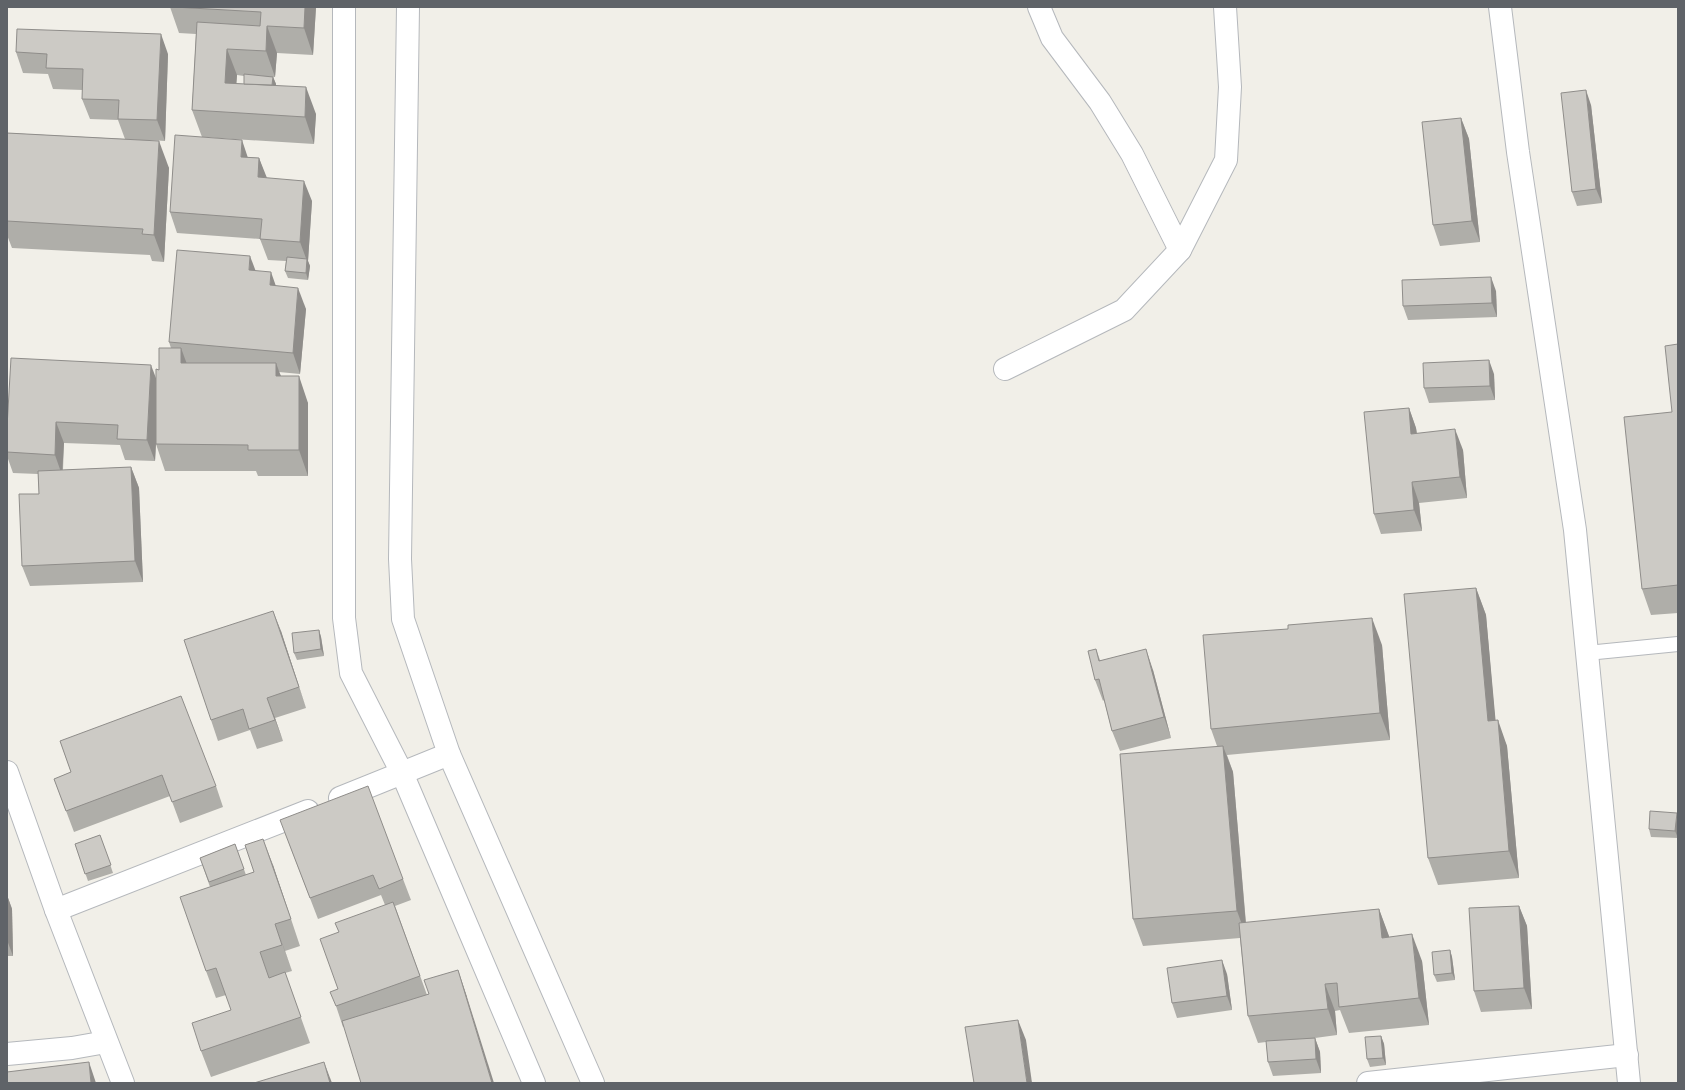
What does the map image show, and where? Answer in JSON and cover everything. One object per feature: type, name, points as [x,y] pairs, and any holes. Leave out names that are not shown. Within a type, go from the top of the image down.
[{"type":"street","points":[[344,7],[344,618],[351,674],[402,773],[534,1083]]},
{"type":"street","points":[[408,7],[400,559],[403,619],[449,754],[593,1083]]},
{"type":"street","points":[[1039,7],[1052,38],[1100,102],[1132,154],[1180,250]]},
{"type":"street","points":[[1005,369],[1124,310],[1180,250],[1226,160],[1230,87],[1225,7]]},
{"type":"street","points":[[1500,7],[1518,152],[1575,530],[1629,1083]]},
{"type":"street","points":[[56,910],[449,754]]},
{"type":"street","points":[[7,772],[56,910],[123,1083]]},
{"type":"street","points":[[7,1054],[72,1048],[106,1042]]},
{"type":"street","points":[[1368,1083],[1627,1055]]},
{"type":"lane","points":[[1587,653],[1678,644]]},
{"type":"building","points":[[174,7],[305,7],[304,28],[267,26],[266,51],[227,49],[225,83],[306,87],[305,117],[192,110],[197,22],[260,26],[261,12]]},
{"type":"building","points":[[17,29],[161,34],[157,120],[118,119],[119,100],[82,99],[83,69],[46,68],[47,54],[16,52]]},
{"type":"building","points":[[244,74],[273,77],[272,85],[244,84]]},
{"type":"building","points":[[1586,90],[1596,189],[1572,192],[1561,93]]},
{"type":"building","points":[[1461,118],[1472,221],[1433,225],[1422,122]]},
{"type":"building","points":[[7,133],[159,141],[154,235],[142,234],[143,229],[7,221]]},
{"type":"building","points":[[175,135],[242,140],[241,157],[259,158],[258,177],[304,181],[300,242],[260,239],[262,219],[170,212]]},
{"type":"building","points":[[177,250],[250,256],[249,270],[271,272],[270,285],[298,288],[293,353],[169,342]]},
{"type":"building","points":[[287,257],[307,259],[306,273],[285,271]]},
{"type":"building","points":[[1491,277],[1492,303],[1403,306],[1402,280]]},
{"type":"building","points":[[1678,344],[1678,585],[1642,589],[1624,417],[1672,412],[1665,346]]},
{"type":"building","points":[[159,348],[181,348],[181,363],[276,363],[276,376],[299,376],[299,450],[248,450],[248,445],[156,444],[156,369],[159,370]]},
{"type":"building","points":[[11,358],[151,365],[147,440],[117,439],[118,425],[56,422],[55,455],[7,452]]},
{"type":"building","points":[[1489,360],[1490,386],[1424,388],[1423,363]]},
{"type":"building","points":[[1409,408],[1411,434],[1455,429],[1460,477],[1412,482],[1414,510],[1374,514],[1364,412]]},
{"type":"building","points":[[131,467],[135,561],[22,566],[19,494],[39,494],[38,471]]},
{"type":"building","points":[[1476,588],[1488,721],[1498,720],[1509,851],[1428,858],[1404,594]]},
{"type":"building","points":[[273,611],[299,687],[267,698],[275,720],[249,729],[243,709],[211,720],[184,640]]},
{"type":"building","points":[[1372,618],[1380,713],[1211,729],[1203,635],[1288,629],[1288,625]]},
{"type":"building","points":[[319,630],[321,649],[294,653],[292,633]]},
{"type":"building","points":[[1096,649],[1099,661],[1146,649],[1164,717],[1112,731],[1099,679],[1095,680],[1088,651]]},
{"type":"building","points":[[181,696],[216,786],[172,802],[162,775],[66,811],[54,779],[71,772],[60,741]]},
{"type":"building","points":[[1223,746],[1237,911],[1133,919],[1120,754]]},
{"type":"building","points":[[368,786],[403,879],[379,889],[373,875],[310,898],[280,820]]},
{"type":"building","points":[[1650,811],[1677,813],[1675,831],[1649,829]]},
{"type":"building","points":[[100,835],[111,865],[85,874],[75,844]]},
{"type":"building","points":[[263,839],[291,919],[275,924],[282,945],[260,952],[269,978],[285,972],[301,1017],[201,1051],[192,1023],[231,1010],[216,968],[206,971],[180,897],[254,872],[245,845]]},
{"type":"building","points":[[235,844],[244,869],[209,882],[200,858]]},
{"type":"building","points":[[393,902],[420,976],[336,1006],[330,992],[338,989],[320,939],[339,932],[335,923]]},
{"type":"building","points":[[1519,906],[1524,988],[1474,991],[1469,908]]},
{"type":"building","points":[[1379,909],[1382,938],[1412,934],[1419,998],[1339,1007],[1337,983],[1325,984],[1328,1009],[1248,1016],[1239,923]]},
{"type":"building","points":[[1450,950],[1452,973],[1434,975],[1432,952]]},
{"type":"building","points":[[1222,960],[1227,996],[1172,1003],[1167,968]]},
{"type":"building","points":[[458,970],[492,1083],[361,1083],[342,1021],[429,994],[424,980]]},
{"type":"building","points":[[1018,1020],[1027,1083],[974,1083],[965,1027]]},
{"type":"building","points":[[1381,1036],[1383,1058],[1367,1059],[1365,1037]]},
{"type":"building","points":[[1315,1038],[1316,1059],[1268,1062],[1266,1041]]},
{"type":"building","points":[[89,1062],[91,1083],[7,1083],[7,1072]]},
{"type":"building","points":[[324,1062],[330,1083],[254,1083]]}]
